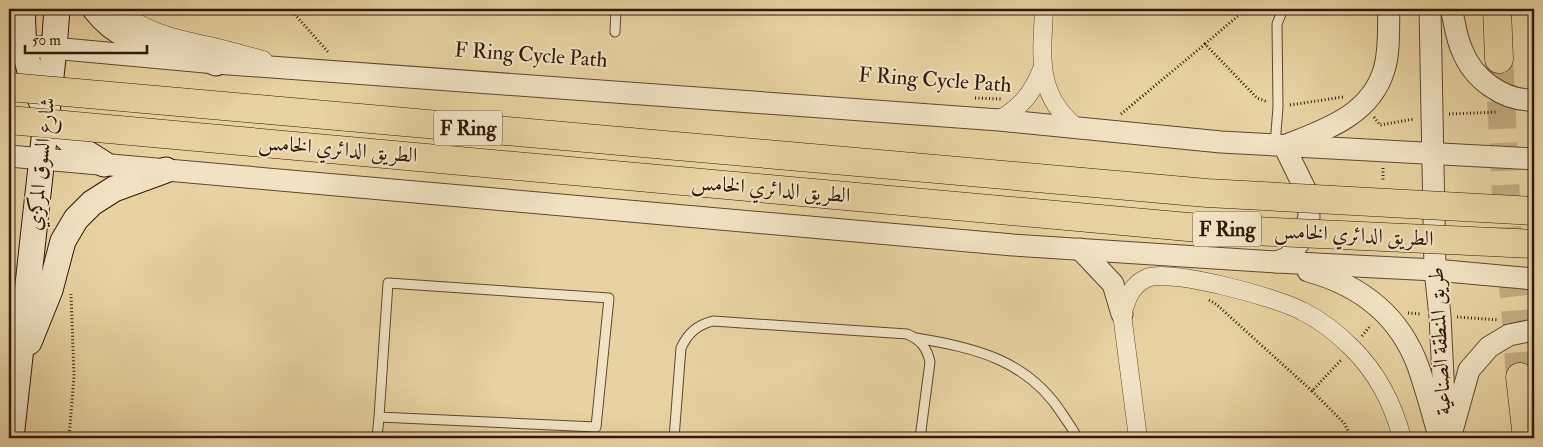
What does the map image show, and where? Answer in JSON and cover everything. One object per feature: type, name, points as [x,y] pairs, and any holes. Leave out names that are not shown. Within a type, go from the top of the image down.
[{"type":"highway","points":[[1497,9],[1499,60]]},
{"type":"highway","name":"الطريق الدائري الخامس","points":[[9,87],[1198,192],[1534,211]]},
{"type":"highway","name":"الطريق الدائري الخامس","points":[[9,120],[1210,229],[1534,244]]},
{"type":"highway","points":[[1520,377],[1527,438]]},
{"type":"main road","points":[[22,9],[16,45],[47,112],[68,139],[104,164]]},
{"type":"main road","name":"شارع السوق المركزي","points":[[11,438],[57,9]]},
{"type":"main road","points":[[95,9],[109,24],[124,35],[140,42],[195,53],[216,63]]},
{"type":"main road","points":[[19,366],[50,290],[63,241],[76,219],[92,203],[114,189],[166,170]]},
{"type":"street","points":[[117,9],[130,20],[144,28],[290,68]]},
{"type":"street","points":[[1044,9],[1042,69],[1048,89],[1057,108],[1077,128]]},
{"type":"street","points":[[1279,145],[1337,125],[1355,113],[1365,103],[1385,70],[1389,9]]},
{"type":"street","name":"طريق المنطقة الصناعية","points":[[1430,9],[1435,270],[1440,316],[1446,438]]},
{"type":"street","points":[[1451,9],[1461,50],[1468,64],[1481,79],[1496,90],[1514,99],[1534,100]]},
{"type":"street","points":[[16,45],[216,63],[999,120],[1221,142],[1534,159]]},
{"type":"street","points":[[999,120],[1013,112],[1025,101],[1035,86],[1042,69]]},
{"type":"street","points":[[1277,262],[1289,256],[1302,238],[1309,217],[1308,195],[1279,145]]},
{"type":"street","name":"الطريق الدائري الخامس","points":[[9,156],[994,243],[1277,262],[1435,270],[1534,279]]},
{"type":"street","points":[[1080,249],[1113,284],[1122,314],[1138,438]]},
{"type":"street","points":[[1277,262],[1327,276],[1360,292],[1384,310],[1404,337],[1417,364],[1440,438]]},
{"type":"street","points":[[1122,314],[1127,298],[1133,288],[1145,278],[1158,276],[1195,280],[1242,290],[1284,302],[1318,320],[1365,362],[1390,402],[1402,438]]},
{"type":"street","points":[[1450,438],[1459,400],[1469,370],[1489,347],[1509,335],[1534,330]]},
{"type":"lane","points":[[615,32],[616,9]]},
{"type":"lane","points":[[1279,145],[1277,24],[1282,9]]},
{"type":"lane","points":[[377,438],[388,283],[609,298],[596,427],[379,417]]},
{"type":"lane","points":[[674,438],[681,348],[689,334],[703,324],[713,321],[907,334],[916,338],[956,344],[995,357],[1015,367],[1038,384],[1056,405],[1077,438]]},
{"type":"lane","points":[[916,338],[923,344],[930,362],[920,438]]},
{"type":"path","points":[[290,9],[332,57]]},
{"type":"path","points":[[1120,115],[1246,9]]},
{"type":"path","points":[[1205,44],[1257,98],[1278,107],[1354,95],[1365,103],[1380,125],[1432,115],[1506,111]]},
{"type":"path","name":"F Ring Cycle Path","points":[[965,97],[1025,101]]},
{"type":"path","points":[[70,438],[74,376],[71,290]]},
{"type":"path","points":[[1312,391],[1344,423],[1352,438]]},
{"type":"tunnel","points":[[1499,59],[1508,237],[1520,377]]}]
